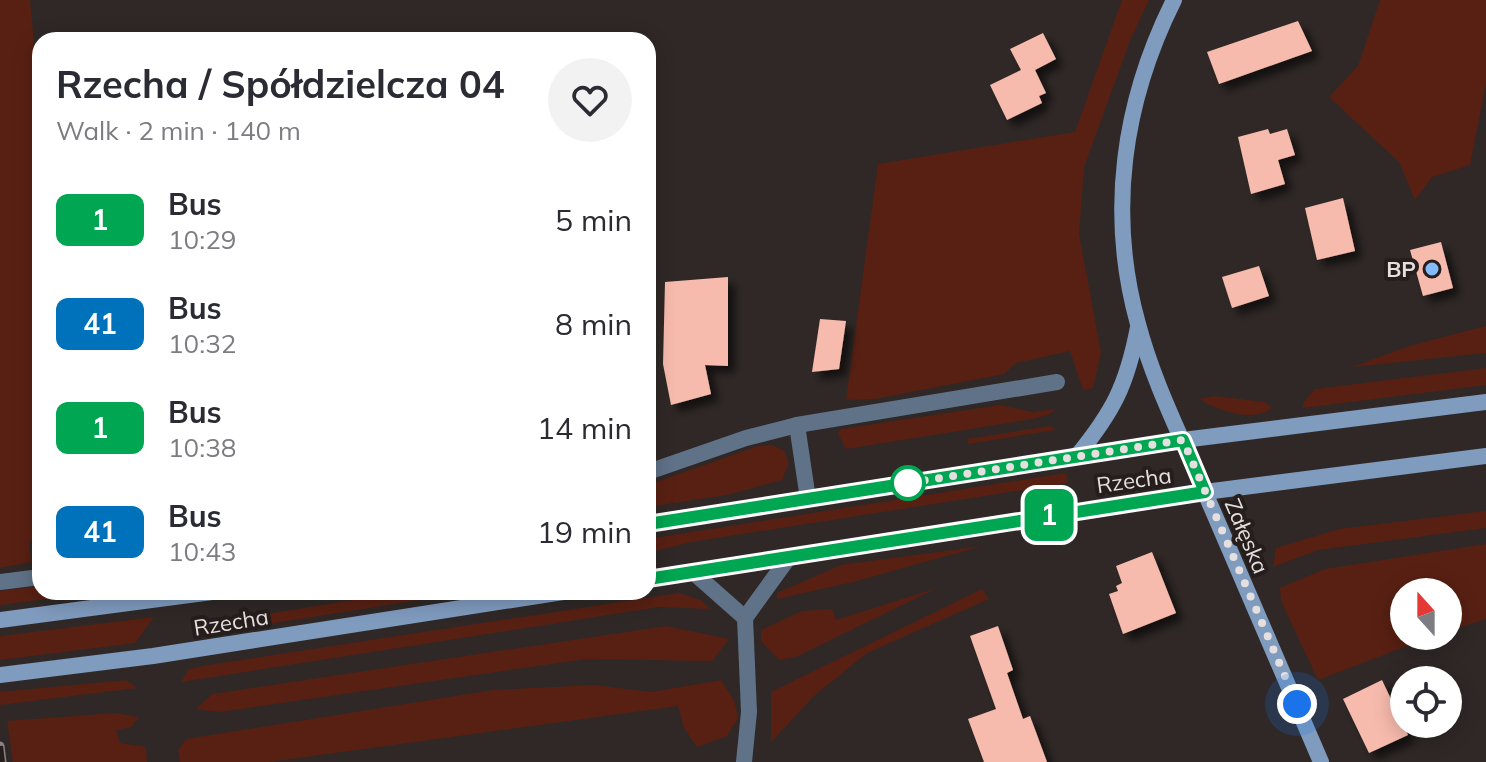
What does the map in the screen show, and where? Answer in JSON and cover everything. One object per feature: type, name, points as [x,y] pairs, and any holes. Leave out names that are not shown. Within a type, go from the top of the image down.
[{"type":"main road","name":"Załęska","points":[[1174,0],[1143,73],[1122,165],[1122,249],[1138,326],[1183,440],[1321,762]]},
{"type":"main road","name":"Załęska","points":[[1076,457],[1120,397],[1130,371],[1138,326]]},
{"type":"main road","name":"Rzecha","points":[[656,523],[1183,440],[1486,402]]},
{"type":"main road","name":"Rzecha","points":[[656,578],[1205,492],[1486,456]]},
{"type":"main road","name":"Rzecha","points":[[0,620],[151,600]]},
{"type":"main road","name":"Rzecha","points":[[0,675],[153,656],[512,600]]},
{"type":"street","points":[[656,469],[746,438],[797,425],[1057,382]]},
{"type":"street","points":[[797,425],[808,499]]},
{"type":"street","points":[[744,762],[749,712],[745,618],[789,557]]},
{"type":"street","points":[[693,572],[745,618]]},
{"type":"street","points":[[0,582],[32,578]]},
{"type":"shaded area","points":[[0,0],[30,0],[33,32],[31,562],[0,568]]},
{"type":"shaded area","points":[[1122,0],[1149,0],[1131,38],[1084,167],[1079,234],[1101,352],[1093,388],[1083,390],[1070,351],[1016,363],[1004,374],[875,399],[846,400],[878,164],[1075,132]]},
{"type":"shaded area","points":[[1380,0],[1486,0],[1486,83],[1470,165],[1432,177],[1415,200],[1399,162],[1329,97],[1358,66]]},
{"type":"shaded area","points":[[1486,326],[1486,353],[1352,367],[1409,346]]},
{"type":"shaded area","points":[[1486,368],[1486,385],[1303,408],[1303,403],[1315,389]]},
{"type":"shaded area","points":[[1214,396],[1265,402],[1272,408],[1255,415],[1236,414],[1199,399]]},
{"type":"shaded area","points":[[1000,405],[1033,412],[1056,409],[1033,419],[846,449],[838,433],[841,429]]},
{"type":"shaded area","points":[[1050,426],[1056,430],[968,444],[967,439]]},
{"type":"shaded area","points":[[772,445],[784,451],[789,463],[782,480],[727,495],[656,506],[656,482],[758,446]]},
{"type":"shaded area","points":[[1066,473],[1068,483],[691,542],[656,551],[656,538]]},
{"type":"shaded area","points":[[1486,511],[1486,528],[1318,550],[1273,567],[1276,548],[1339,529]]},
{"type":"shaded area","points":[[1486,544],[1486,619],[1462,627],[1462,578],[1390,578],[1390,650],[1396,650],[1318,680],[1281,601],[1280,588],[1325,569]]},
{"type":"shaded area","points":[[982,546],[857,581],[777,599],[777,593],[841,565]]},
{"type":"shaded area","points":[[32,587],[32,600],[39,600],[0,605],[0,591]]},
{"type":"shaded area","points":[[937,588],[796,657],[779,660],[761,641],[761,630],[802,611],[832,609],[836,620]]},
{"type":"shaded area","points":[[982,589],[989,599],[867,653],[814,696],[771,742],[771,692]]},
{"type":"shaded area","points":[[679,593],[701,600],[710,609],[659,607],[181,682],[189,669],[208,665],[633,600],[656,600],[656,597]]},
{"type":"shaded area","points":[[354,600],[420,600],[205,634],[198,631],[198,627]]},
{"type":"shaded area","points":[[154,617],[135,643],[0,660],[0,636]]},
{"type":"shaded area","points":[[666,626],[729,639],[712,661],[586,659],[220,712],[196,709],[212,694]]},
{"type":"shaded area","points":[[126,680],[137,688],[0,705],[0,692]]},
{"type":"shaded area","points":[[721,680],[734,700],[738,718],[727,736],[697,747],[684,728],[678,706],[269,762],[180,762],[178,750],[186,739],[493,690],[594,685],[651,692]]},
{"type":"shaded area","points":[[115,713],[139,717],[131,727],[116,730],[120,743],[146,747],[147,762],[13,762],[7,721]]},
{"type":"building","points":[[1298,21],[1312,51],[1219,84],[1207,52]]},
{"type":"building","points":[[1043,33],[1056,59],[1035,70],[1046,93],[1039,96],[1042,103],[1007,120],[990,85],[1021,70],[1010,49]]},
{"type":"building","points":[[1268,129],[1270,134],[1287,129],[1295,155],[1278,160],[1285,184],[1251,194],[1238,137]]},
{"type":"building","points":[[1343,198],[1355,251],[1317,260],[1305,208]]},
{"type":"building","name":"BP","points":[[1441,242],[1453,288],[1423,296],[1410,250]]},
{"type":"building","points":[[1259,266],[1269,296],[1232,308],[1222,277]]},
{"type":"building","points":[[728,277],[728,366],[705,365],[711,394],[671,405],[663,364],[665,282]]},
{"type":"building","points":[[820,319],[846,321],[839,369],[812,372]]},
{"type":"building","points":[[1152,552],[1176,613],[1123,634],[1109,594],[1118,591],[1116,586],[1122,583],[1116,566]]},
{"type":"building","points":[[998,626],[1013,670],[1007,673],[1023,719],[1030,716],[1047,762],[984,762],[968,719],[996,709],[970,636]]},
{"type":"building","points":[[1382,680],[1390,697],[1390,738],[1402,738],[1369,753],[1343,699]]},
{"type":"railway","points":[[0,746],[2,762]]},
{"type":"bus line","name":"1","points":[[656,523],[1183,440],[1205,492],[656,578]]},
{"type":"place","name":"BP","points":[[1432,269]]},
{"type":"route","points":[[908,483],[895,485],[1183,440],[1297,704]]}]
